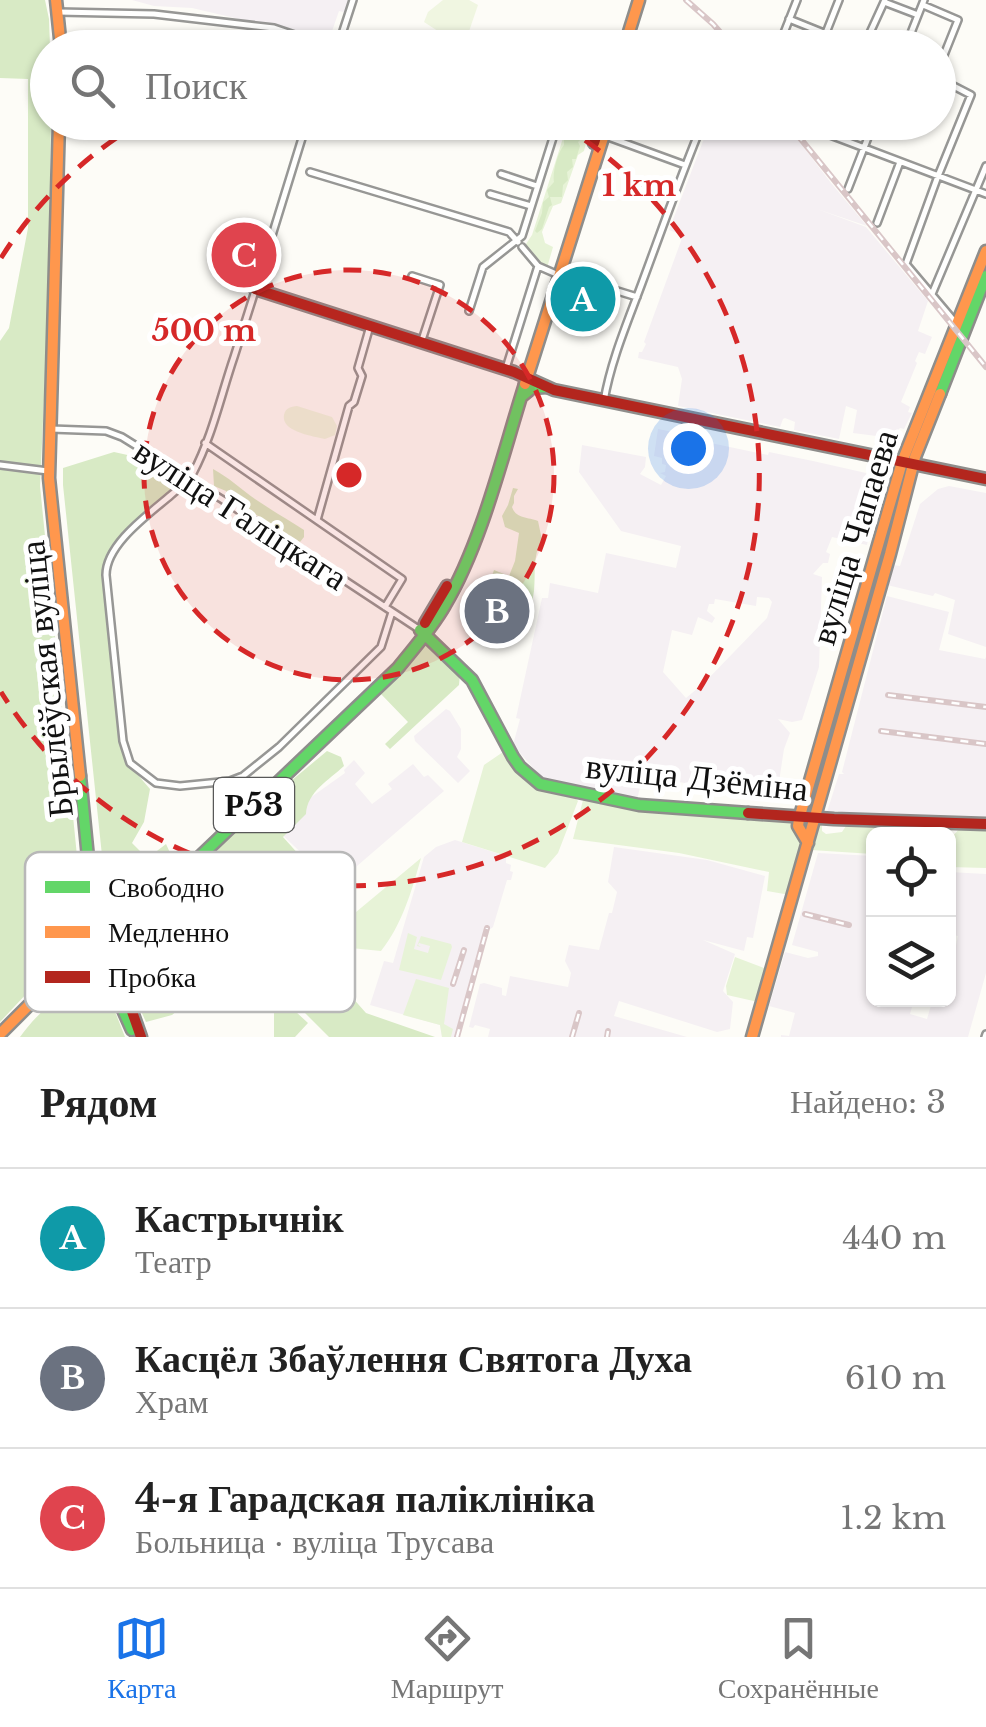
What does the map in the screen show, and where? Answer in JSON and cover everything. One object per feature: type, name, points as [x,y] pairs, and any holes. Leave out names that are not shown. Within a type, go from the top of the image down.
[{"type":"main road","points":[[56,0],[60,30]]},
{"type":"main road","points":[[633,30],[642,0]]},
{"type":"main road","name":"Брылёўская вуліца","points":[[59,140],[50,471],[88,852]]},
{"type":"main road","name":"Р53","points":[[204,852],[388,677],[444,606],[488,502],[554,273],[599,140]]},
{"type":"main road","name":"Р53","points":[[197,852],[318,739],[423,632],[468,541],[599,140]]},
{"type":"main road","name":"вуліца Чапаева","points":[[940,380],[986,252]]},
{"type":"main road","name":"вуліца Чапаева","points":[[800,816],[907,463],[986,276]]},
{"type":"main road","points":[[255,287],[525,374],[566,393]]},
{"type":"main road","points":[[346,316],[422,339]]},
{"type":"main road","points":[[464,354],[507,364],[546,387],[566,393],[986,479]]},
{"type":"main road","points":[[520,398],[532,388],[546,387]]},
{"type":"main road","name":"вуліца Чапаева","points":[[752,1037],[816,817],[907,463]]},
{"type":"main road","name":"вуліца Дзёміна","points":[[423,632],[472,680],[513,757],[540,784],[639,806],[986,824]]},
{"type":"main road","points":[[816,760],[830,764]]},
{"type":"main road","name":"Брылёўская вуліца","points":[[80,765],[90,852]]},
{"type":"main road","points":[[800,816],[798,826],[808,843]]},
{"type":"main road","name":"Брылёўская вуліца","points":[[2,1036],[25,1012]]},
{"type":"main road","points":[[2,1036],[30,1012]]},
{"type":"main road","points":[[126,1012],[138,1037]]},
{"type":"main road","points":[[130,1012],[138,1037]]},
{"type":"street","points":[[343,30],[353,0]]},
{"type":"street","points":[[785,30],[796,0]]},
{"type":"street","points":[[826,30],[838,0]]},
{"type":"street","points":[[871,30],[885,1],[918,15]]},
{"type":"street","points":[[912,30],[924,2],[958,20],[954,30]]},
{"type":"street","points":[[58,12],[154,14],[280,30]]},
{"type":"street","points":[[789,19],[817,30]]},
{"type":"street","points":[[956,87],[971,94],[956,131]]},
{"type":"street","points":[[301,140],[246,323],[190,478],[111,553],[106,566],[128,759],[156,783],[180,786],[243,776],[279,748],[370,660],[384,644],[392,612]]},
{"type":"street","points":[[469,311],[483,267],[519,243],[552,140]]},
{"type":"street","points":[[630,140],[685,165]]},
{"type":"street","points":[[604,401],[613,364],[695,140]]},
{"type":"street","points":[[846,140],[986,194]]},
{"type":"street","points":[[848,189],[867,140]]},
{"type":"street","points":[[952,140],[906,264],[957,325]]},
{"type":"street","points":[[876,222],[900,162]]},
{"type":"street","points":[[932,294],[986,166]]},
{"type":"street","points":[[310,172],[510,232],[538,266],[554,273]]},
{"type":"street","points":[[500,174],[538,186]]},
{"type":"street","points":[[490,194],[531,206]]},
{"type":"street","points":[[507,364],[538,266]]},
{"type":"street","points":[[412,276],[440,285],[422,339]]},
{"type":"street","points":[[572,277],[637,298]]},
{"type":"street","points":[[318,520],[348,406],[354,402],[362,376],[358,368],[370,326]]},
{"type":"street","name":"вуліца Галіцкага","points":[[51,429],[116,434],[190,478],[423,632]]},
{"type":"street","points":[[205,443],[402,579],[385,608]]},
{"type":"street","points":[[0,465],[50,471]]},
{"type":"shaded area","points":[[132,0],[351,0],[347,13],[339,11],[332,30],[286,30],[192,8],[154,6]]},
{"type":"shaded area","points":[[703,140],[798,140],[867,226],[817,209],[866,227],[928,301],[918,331],[932,337],[925,354],[919,352],[901,402],[912,413],[904,429],[900,428],[892,438],[853,433],[857,410],[846,406],[839,439],[794,430],[795,422],[785,418],[780,427],[678,406],[682,379],[678,367],[638,358],[681,241],[682,235],[669,230]]},
{"type":"shaded area","points":[[658,429],[866,476],[869,471],[877,473],[882,481],[867,545],[832,537],[826,552],[830,554],[828,563],[813,574],[822,577],[819,667],[802,720],[778,719],[790,733],[778,788],[772,793],[764,792],[763,798],[643,775],[637,800],[543,779],[513,745],[542,598],[548,598],[550,583],[598,593],[606,553],[676,568],[681,546],[621,531],[579,472],[582,445],[646,457],[640,474],[661,485],[666,476],[660,473],[665,472],[666,465],[662,458],[654,456]],"holes":[[[757,597],[772,602],[767,618],[686,698],[663,672],[672,630],[692,635],[698,617],[712,623],[715,618],[707,611],[715,599],[756,606]]]},
{"type":"shaded area","points":[[949,486],[986,493],[986,647],[948,634],[955,600],[887,585],[892,565],[900,566],[920,504],[938,489]]},
{"type":"shaded area","points":[[887,596],[949,612],[939,650],[986,657],[986,820],[827,812],[839,774],[844,774]]},
{"type":"shaded area","points":[[446,709],[461,729],[457,757],[470,771],[458,783],[414,736]]},
{"type":"shaded area","points":[[354,760],[365,773],[355,784],[372,804],[392,789],[388,784],[413,764],[444,791],[355,868],[355,852],[300,852],[272,825]]},
{"type":"shaded area","points":[[455,840],[506,856],[513,872],[489,930],[458,1037],[442,1037],[440,1025],[370,1005],[384,961],[393,963],[424,857]]},
{"type":"shaded area","points":[[614,847],[707,860],[765,876],[753,938],[747,937],[744,951],[703,940],[735,954],[723,991],[733,1002],[730,1029],[717,1032],[619,1001],[614,1016],[687,1037],[488,1037],[490,1029],[469,1027],[480,984],[502,988],[502,995],[506,996],[510,976],[568,987],[571,973],[565,961],[569,945],[599,950],[617,892],[608,882]]},
{"type":"shaded area","points":[[818,853],[866,856],[866,1007],[912,1007],[910,1014],[927,1019],[931,1007],[956,1007],[956,872],[986,874],[986,973],[968,1037],[781,1037],[789,1036],[795,1013],[769,1006],[785,952],[808,958],[818,956],[818,952],[792,945]]},
{"type":"green space","points":[[0,0],[45,0],[49,30],[30,30],[30,140],[51,140],[40,486],[77,852],[25,852],[25,995],[0,1022],[0,341],[9,328],[28,228],[28,79],[0,78]]},
{"type":"green space","points":[[443,0],[469,0],[478,5],[469,30],[436,30],[424,22],[428,12]]},
{"type":"green space","points":[[562,140],[588,140],[578,155],[561,203],[553,206],[542,232],[545,243],[553,247],[547,268],[524,247],[532,235]]},
{"type":"green space","points":[[564,140],[580,140],[562,197],[550,197],[552,205],[537,233],[543,202],[549,197],[547,190],[554,182],[556,163]]},
{"type":"green space","points":[[297,406],[332,417],[337,426],[335,435],[325,439],[288,426],[285,412]]},
{"type":"green space","points":[[114,452],[141,458],[181,482],[124,533],[114,545],[104,570],[120,738],[125,760],[150,789],[144,822],[132,843],[141,852],[102,852],[63,468]]},
{"type":"green space","points":[[213,469],[304,530],[304,537],[300,542],[229,498],[226,491],[214,486]]},
{"type":"green space","points":[[513,488],[518,489],[514,511],[538,521],[542,540],[527,617],[500,640],[487,634],[487,617],[506,623],[513,605],[521,605],[525,599],[525,588],[510,586],[494,592],[481,610],[494,570],[509,576],[515,561],[519,533],[505,527],[502,516]]},
{"type":"green space","points":[[880,554],[887,558],[828,762],[820,759]]},
{"type":"green space","points":[[425,642],[460,674],[459,685],[390,749],[385,744],[408,722],[380,693]]},
{"type":"green space","points":[[327,751],[341,757],[344,766],[315,793],[306,814],[283,837],[296,852],[214,852]]},
{"type":"green space","points":[[503,752],[527,778],[578,801],[558,853],[545,868],[462,842],[484,765]]},
{"type":"green space","points":[[583,800],[636,808],[793,817],[805,843],[790,895],[767,891],[769,872],[679,853],[573,839]]},
{"type":"green space","points":[[819,822],[826,834],[842,832],[846,826],[870,827],[866,827],[866,854],[811,850]]},
{"type":"green space","points":[[960,828],[986,828],[986,868],[956,867],[956,832]]},
{"type":"green space","points":[[421,858],[401,919],[381,951],[355,948],[355,913]]},
{"type":"green space","points":[[408,933],[417,937],[414,949],[428,953],[430,946],[417,946],[421,936],[451,944],[441,980],[399,970]]},
{"type":"green space","points":[[735,957],[769,970],[758,1002],[727,995]]},
{"type":"green space","points":[[416,979],[449,988],[444,1024],[453,1029],[451,1037],[442,1037],[440,1025],[403,1015]]},
{"type":"green space","points":[[355,1001],[366,1013],[435,1037],[329,1037],[304,1012],[355,1012]]},
{"type":"green space","points":[[42,1012],[115,1012],[125,1037],[20,1037]]},
{"type":"green space","points":[[142,1012],[176,1012],[172,1015],[146,1022]]},
{"type":"green space","points":[[274,1012],[296,1012],[308,1023],[295,1037],[274,1037]]},
{"type":"railway","points":[[686,0],[718,30]]},
{"type":"railway","points":[[802,140],[986,367]]},
{"type":"railway","points":[[888,695],[986,707]]},
{"type":"railway","points":[[881,731],[986,744]]},
{"type":"railway","points":[[805,914],[849,925]]},
{"type":"railway","points":[[457,1037],[487,928]]},
{"type":"railway","points":[[453,984],[464,950]]},
{"type":"railway","points":[[572,1037],[579,1013]]},
{"type":"railway","points":[[607,1037],[608,1031]]},
{"type":"traffic: fast","points":[[940,394],[986,276]]},
{"type":"traffic: fast","points":[[205,852],[398,668],[434,622],[458,581],[481,526],[525,384]]},
{"type":"traffic: fast","points":[[521,397],[532,388],[546,387]]},
{"type":"traffic: fast","points":[[420,630],[472,680],[513,757],[540,784],[639,805],[748,813]]},
{"type":"traffic: fast","points":[[80,776],[87,852]]},
{"type":"traffic: fast","points":[[124,1012],[132,1030]]},
{"type":"traffic: slow","points":[[56,0],[59,30]]},
{"type":"traffic: slow","points":[[630,30],[639,0]]},
{"type":"traffic: slow","points":[[58,140],[49,478],[80,776]]},
{"type":"traffic: slow","points":[[525,384],[602,140]]},
{"type":"traffic: slow","points":[[808,843],[798,826],[799,819],[902,462],[986,251]]},
{"type":"traffic: slow","points":[[752,1037],[915,457],[940,394]]},
{"type":"traffic: slow","points":[[0,1034],[25,1009]]},
{"type":"traffic: jam","points":[[255,289],[514,372],[554,390],[986,479]]},
{"type":"traffic: jam","points":[[425,623],[447,586]]},
{"type":"traffic: jam","points":[[748,813],[986,824]]},
{"type":"traffic: jam","points":[[132,1012],[141,1037]]},
{"type":"place","name":"4-я Гарадская паліклініка","points":[[244,255]]},
{"type":"place","name":"Кастрычнік","points":[[583,299]]},
{"type":"place","name":"Касцёл Збаўлення Святога Духа","points":[[497,611]]}]
